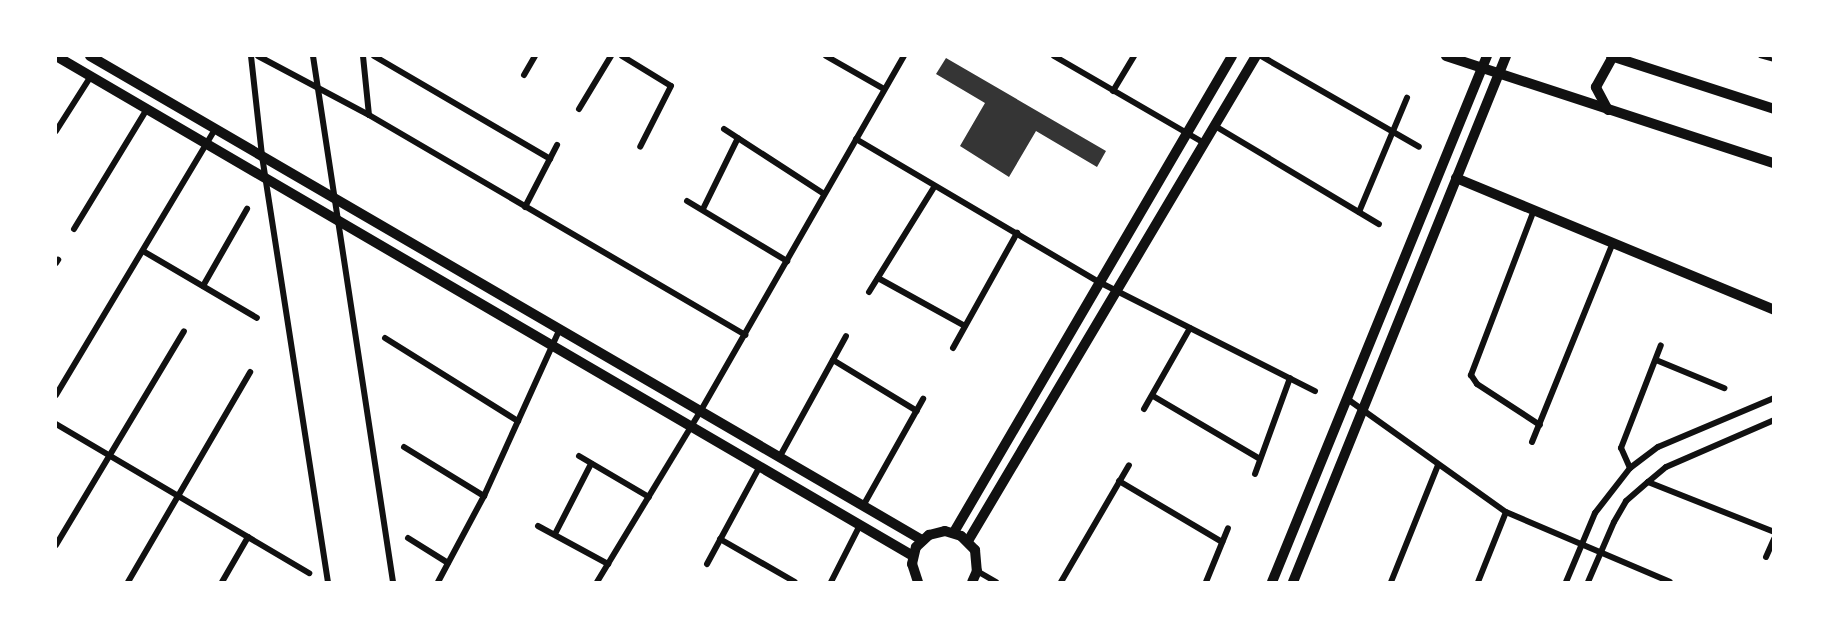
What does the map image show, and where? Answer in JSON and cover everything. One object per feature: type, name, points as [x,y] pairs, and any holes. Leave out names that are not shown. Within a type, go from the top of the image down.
[{"type":"street","points":[[56,56],[690,428],[913,556]]},
{"type":"street","points":[[90,56],[559,331],[922,540]]},
{"type":"street","points":[[251,56],[262,156],[328,582]]},
{"type":"street","points":[[258,56],[369,115],[745,334]]},
{"type":"street","points":[[313,56],[332,196],[393,582]]},
{"type":"street","points":[[363,56],[369,115]]},
{"type":"street","points":[[374,56],[550,159]]},
{"type":"street","points":[[524,75],[535,56]]},
{"type":"street","points":[[579,109],[610,56]]},
{"type":"street","points":[[622,56],[671,86],[640,147]]},
{"type":"street","points":[[826,56],[884,89]]},
{"type":"street","points":[[597,582],[700,412],[904,56]]},
{"type":"street","points":[[1054,56],[1204,143]]},
{"type":"street","points":[[1113,91],[1134,56]]},
{"type":"street","points":[[954,532],[1185,132],[1232,56]]},
{"type":"street","points":[[968,540],[1119,292],[1256,56]]},
{"type":"street","points":[[1261,56],[1419,147]]},
{"type":"street","points":[[1446,56],[1773,163]]},
{"type":"street","points":[[1272,582],[1487,56]]},
{"type":"street","points":[[1293,582],[1506,56]]},
{"type":"street","points":[[1608,110],[1596,87],[1612,56],[1773,110]]},
{"type":"street","points":[[56,131],[91,76]]},
{"type":"street","points":[[1359,212],[1407,98]]},
{"type":"street","points":[[74,229],[147,109]]},
{"type":"street","points":[[1215,126],[1379,224]]},
{"type":"street","points":[[56,395],[215,129]]},
{"type":"street","points":[[724,129],[824,194]]},
{"type":"street","points":[[703,209],[738,138]]},
{"type":"street","points":[[856,139],[934,187],[1099,282],[1315,391]]},
{"type":"street","points":[[525,207],[557,146]]},
{"type":"street","points":[[1456,178],[1773,310]]},
{"type":"street","points":[[869,292],[934,187]]},
{"type":"street","points":[[687,201],[787,261]]},
{"type":"street","points":[[203,286],[247,209]]},
{"type":"street","points":[[1534,210],[1471,375],[1477,384],[1540,424]]},
{"type":"street","points":[[952,348],[1017,233]]},
{"type":"street","points":[[1532,442],[1614,242]]},
{"type":"street","points":[[143,250],[257,318]]},
{"type":"street","points":[[878,278],[964,326]]},
{"type":"street","points":[[1144,409],[1190,328]]},
{"type":"street","points":[[56,545],[184,331]]},
{"type":"street","points":[[438,582],[484,496],[559,331]]},
{"type":"street","points":[[779,458],[846,336]]},
{"type":"street","points":[[385,338],[518,421]]},
{"type":"street","points":[[1630,468],[1621,448],[1661,345]]},
{"type":"street","points":[[833,360],[917,411]]},
{"type":"street","points":[[1656,360],[1724,388]]},
{"type":"street","points":[[128,582],[250,372]]},
{"type":"street","points":[[1255,474],[1290,378]]},
{"type":"street","points":[[1152,396],[1260,459]]},
{"type":"street","points":[[1346,398],[1506,512],[1581,547],[1670,582]]},
{"type":"street","points":[[1566,582],[1595,513],[1630,468],[1658,447],[1773,398]]},
{"type":"street","points":[[863,506],[923,399]]},
{"type":"street","points":[[1588,582],[1626,501],[1666,467],[1773,420]]},
{"type":"street","points":[[56,424],[178,498],[309,573]]},
{"type":"street","points":[[404,447],[484,496]]},
{"type":"street","points":[[579,456],[649,497]]},
{"type":"street","points":[[555,534],[591,464]]},
{"type":"street","points":[[1061,582],[1129,465]]},
{"type":"street","points":[[1391,582],[1438,465]]},
{"type":"street","points":[[707,564],[759,468]]},
{"type":"street","points":[[1119,481],[1222,542]]},
{"type":"street","points":[[1648,482],[1773,532]]},
{"type":"street","points":[[1478,582],[1506,512]]},
{"type":"street","points":[[831,582],[860,525]]},
{"type":"street","points":[[538,526],[608,564]]},
{"type":"street","points":[[1206,582],[1228,528]]},
{"type":"street","points":[[918,582],[913,572],[913,556],[922,540],[937,532],[954,532],[968,540],[978,560],[977,571],[972,582]]},
{"type":"street","points":[[222,582],[248,537]]},
{"type":"street","points":[[408,538],[448,562]]},
{"type":"street","points":[[720,539],[795,582]]},
{"type":"street","points":[[1766,557],[1773,539]]},
{"type":"street","points":[[977,571],[996,582]]},
{"type":"lane","points":[[1760,56],[1773,60]]},
{"type":"building","points":[[946,58],[1106,151],[1097,167],[1036,131],[1009,177],[960,146],[985,103],[936,74]]}]
